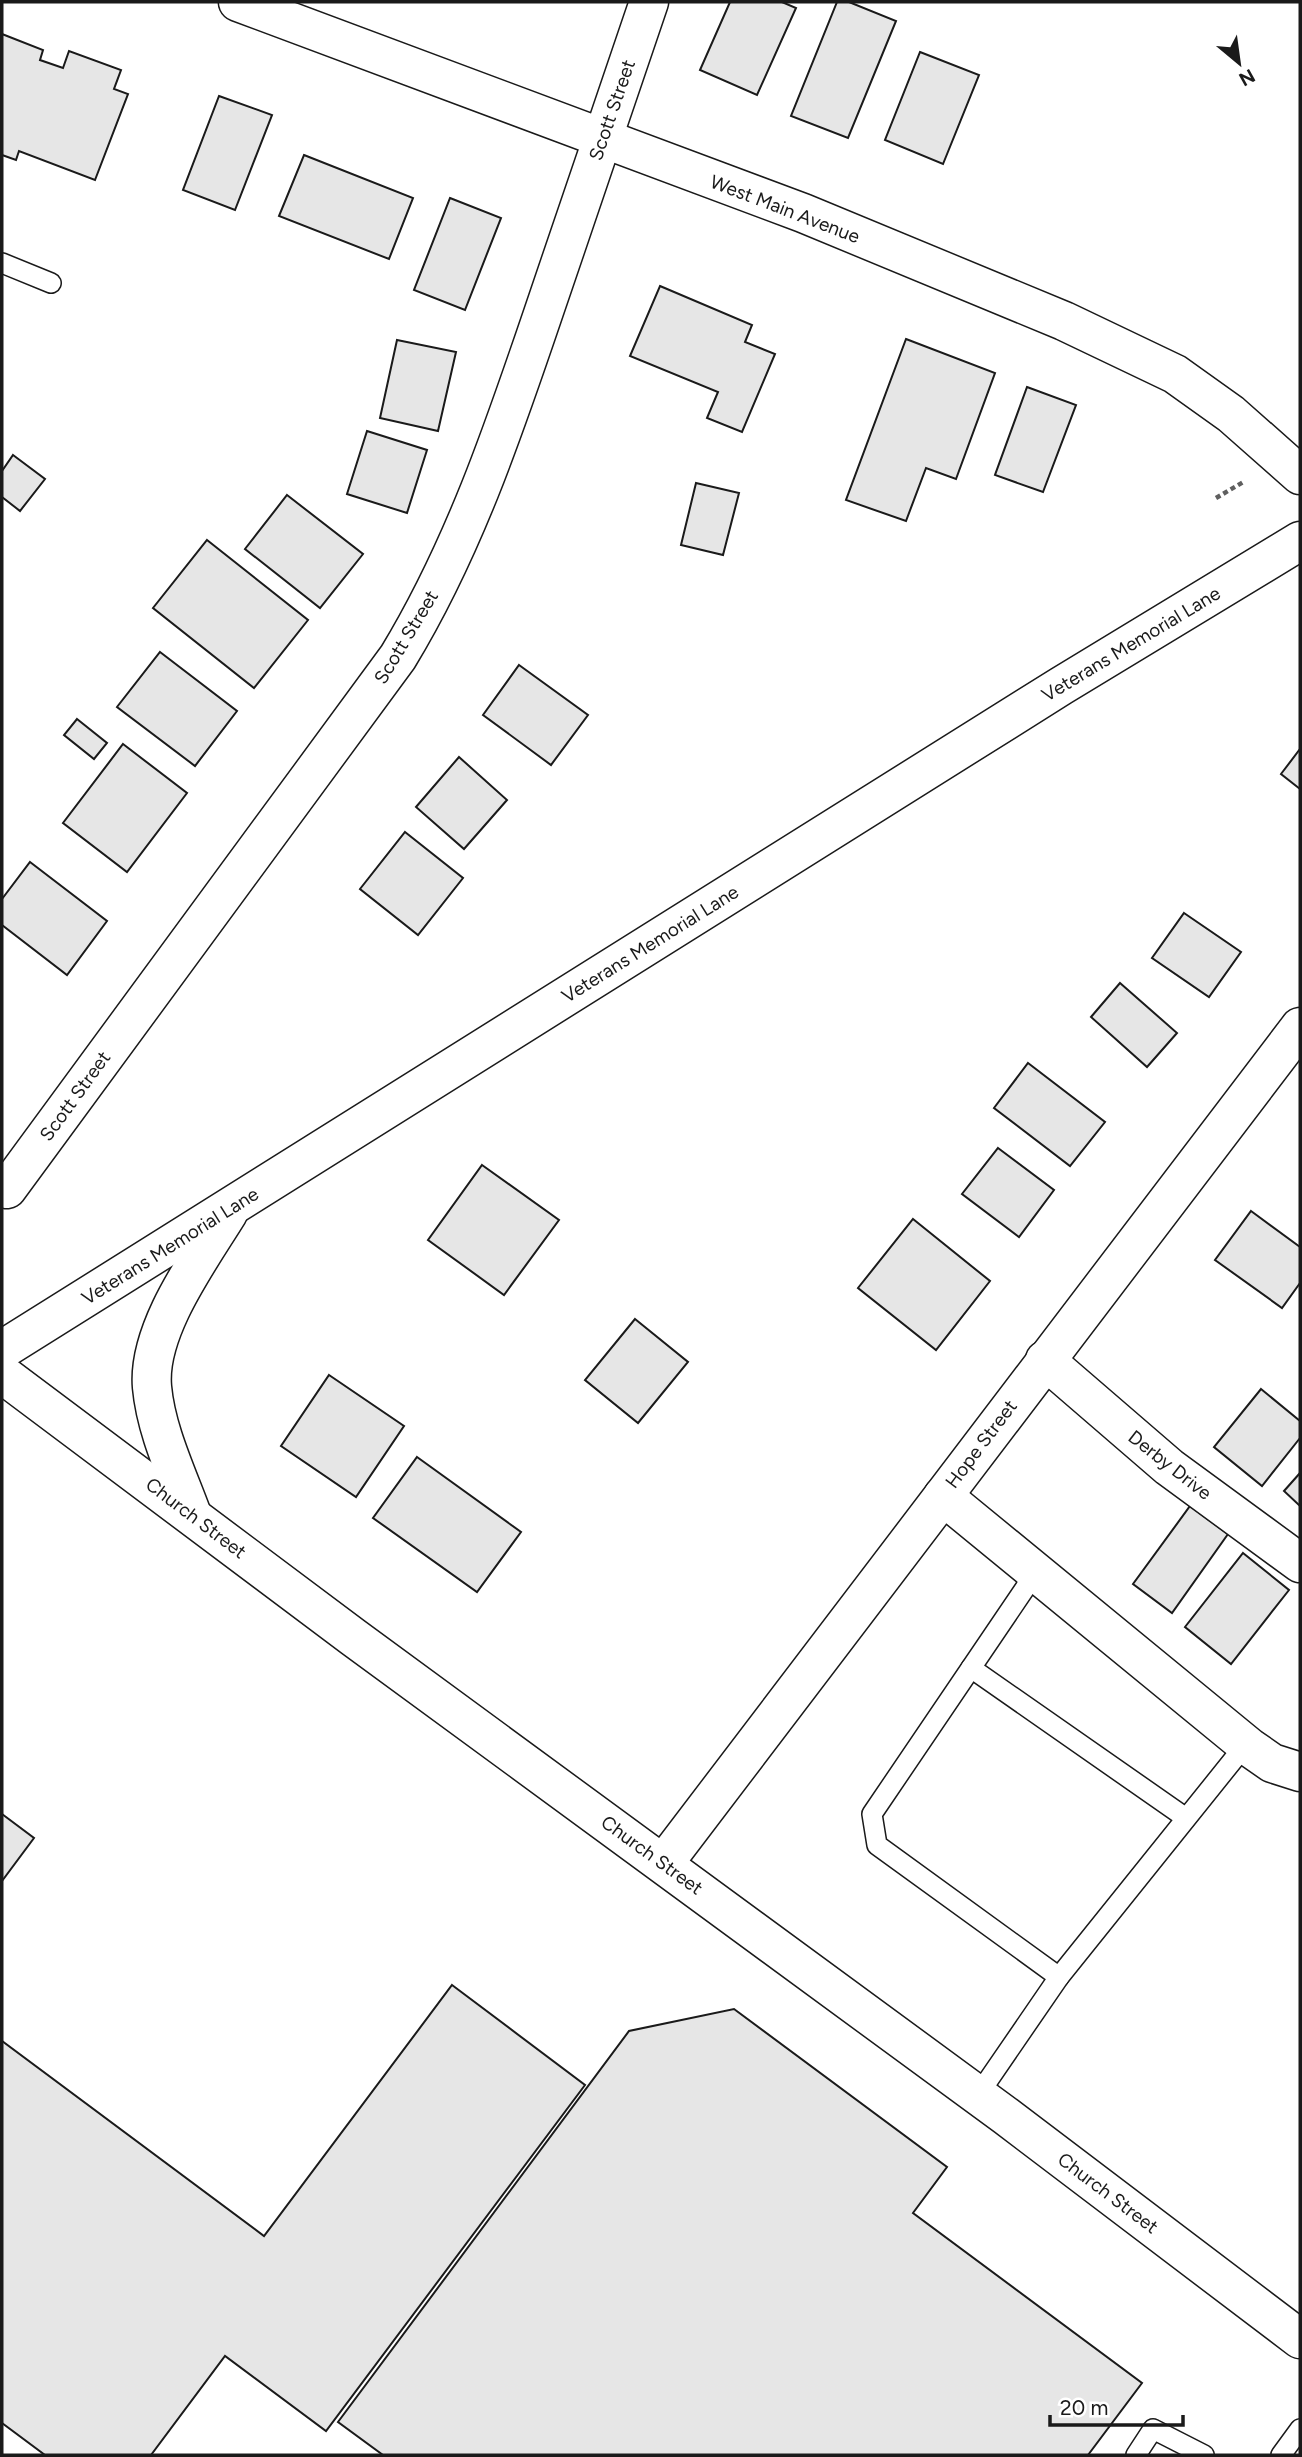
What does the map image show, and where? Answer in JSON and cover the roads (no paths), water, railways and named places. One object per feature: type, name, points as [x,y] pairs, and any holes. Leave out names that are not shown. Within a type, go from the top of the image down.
[{"type":"street","name":"West Main Avenue","points":[[239,2],[803,213],[1132,351],[1175,374],[1231,414],[1300,475]]},
{"type":"street","name":"Scott Street","points":[[7,1189],[398,657],[426,611],[471,511],[511,408],[649,2]]},
{"type":"street","name":"Veterans Memorial Lane","points":[[2,1350],[1061,686],[1300,541]]},
{"type":"street","name":"Hope Street","points":[[664,1863],[1300,1027]]},
{"type":"street","points":[[192,1515],[156,1412],[152,1374],[156,1353],[173,1306],[231,1208]]},
{"type":"street","name":"Derby Drive","points":[[1045,1360],[1169,1467],[1300,1563]]},
{"type":"street","name":"Church Street","points":[[2,1374],[978,2095],[1300,2339]]},
{"type":"street","points":[[943,1496],[1245,1744],[1272,1763],[1300,1772]]},
{"type":"lane","points":[[2,263],[51,283]]},
{"type":"lane","points":[[1036,1572],[872,1814],[877,1844],[1059,1977]]},
{"type":"lane","points":[[971,1668],[1186,1818]]},
{"type":"lane","points":[[978,2095],[1059,1977],[1245,1744]]},
{"type":"lane","points":[[1282,2455],[1300,2429]]},
{"type":"lane","points":[[1136,2455],[1153,2430],[1204,2455]]}]
